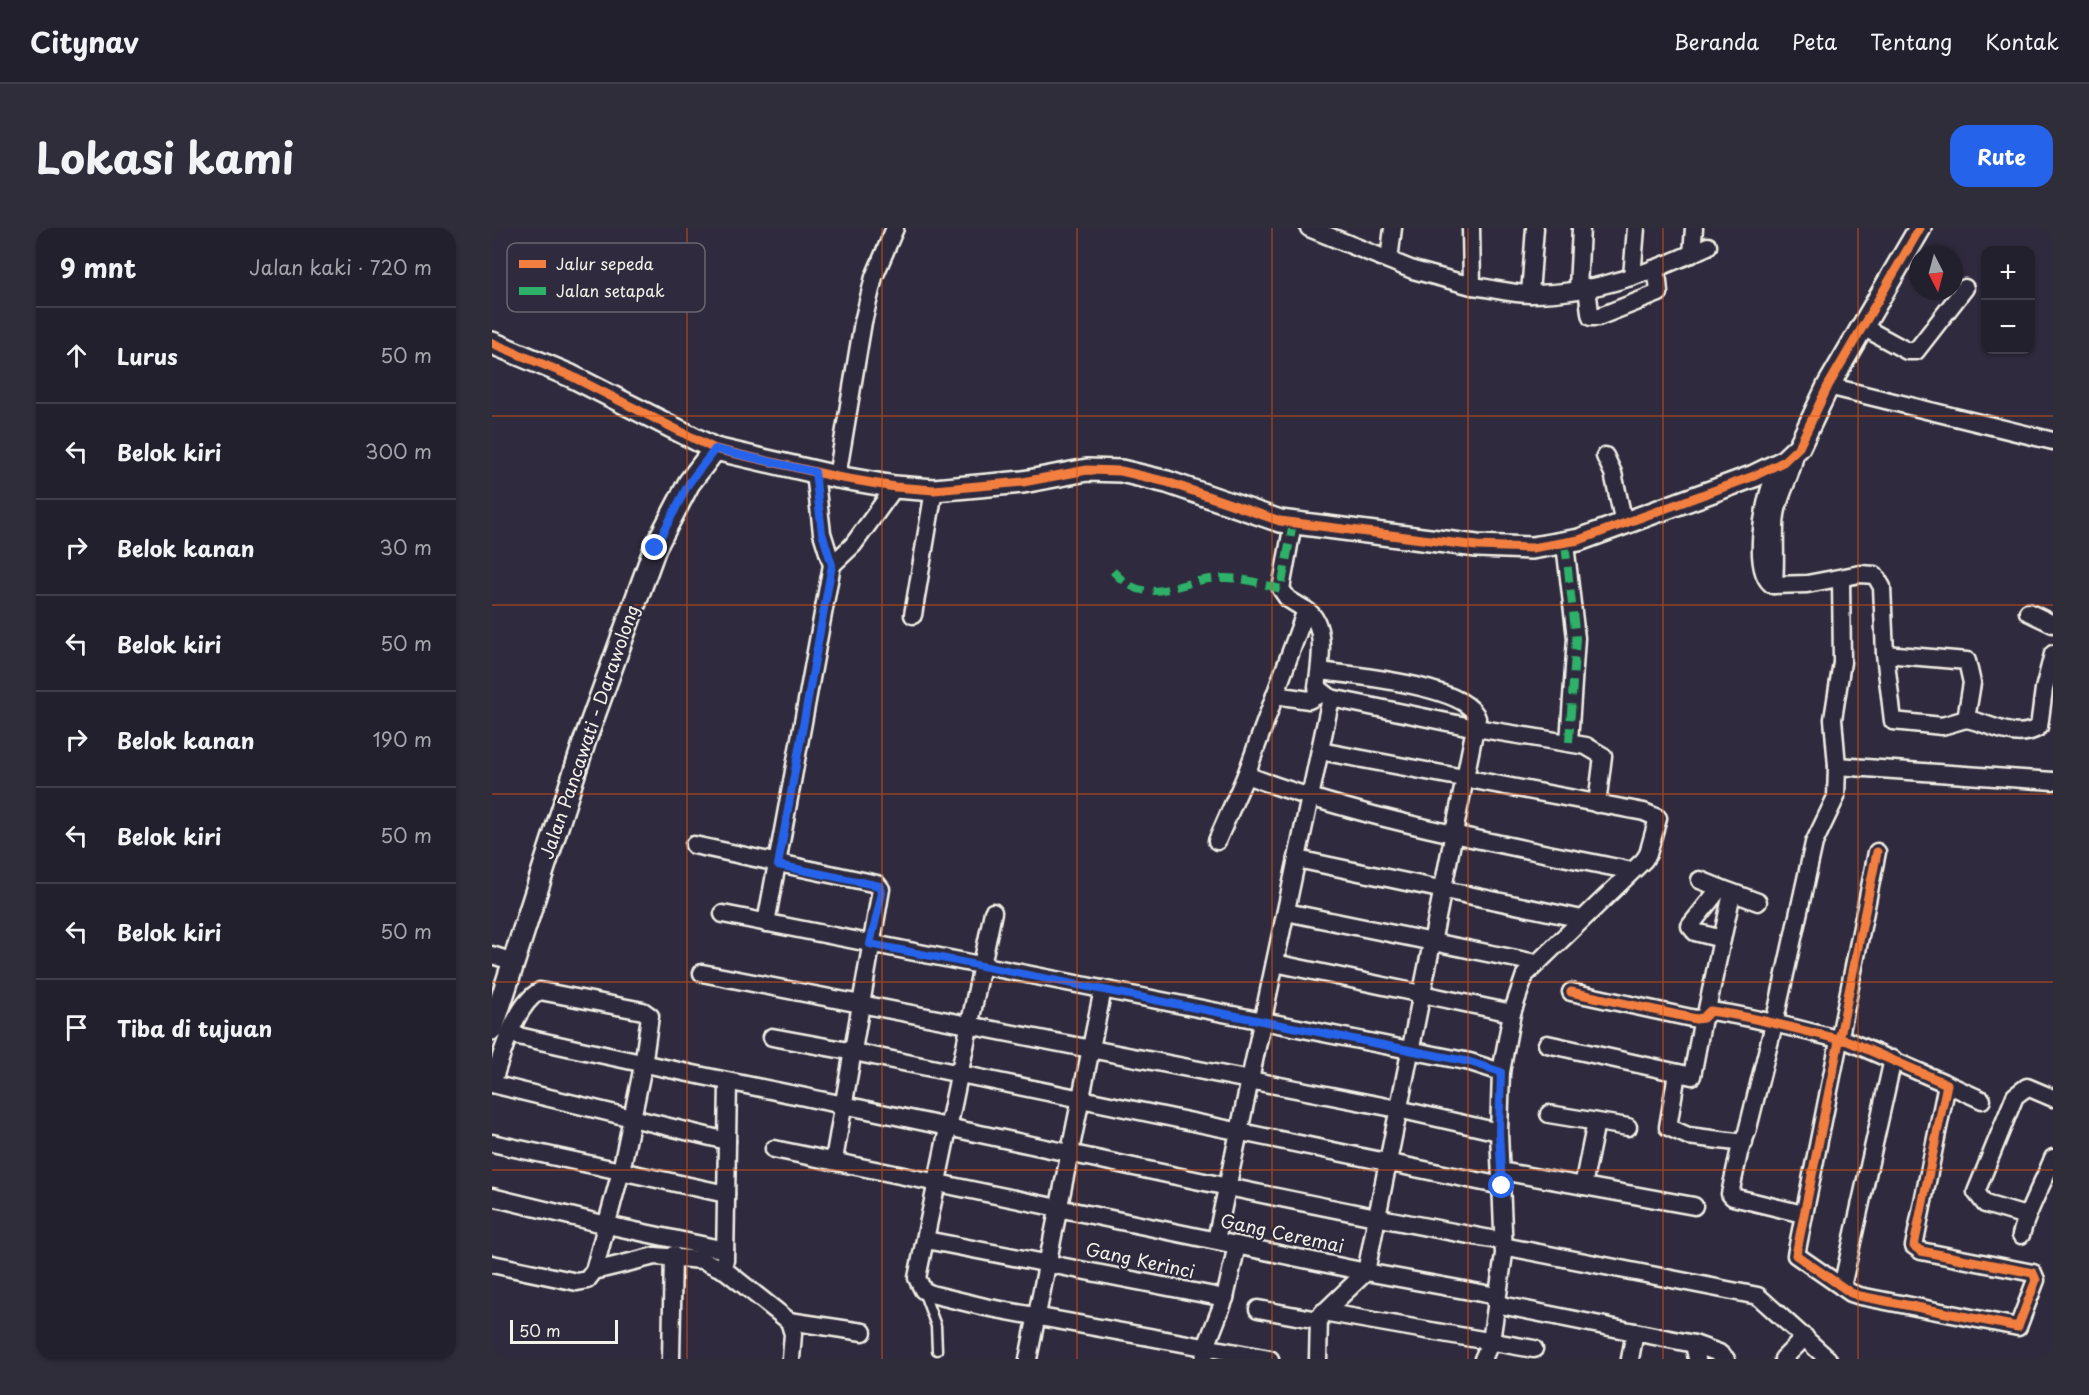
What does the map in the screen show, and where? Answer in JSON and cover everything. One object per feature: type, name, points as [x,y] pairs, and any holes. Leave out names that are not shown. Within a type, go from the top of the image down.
[{"type":"street","points":[[837,477],[866,311],[874,277],[895,228]]},
{"type":"street","points":[[1309,228],[1336,233],[1389,260],[1472,286],[1530,294],[1582,288],[1632,278],[1708,246]]},
{"type":"street","points":[[1389,260],[1393,228]]},
{"type":"street","points":[[1471,228],[1472,286]]},
{"type":"street","points":[[1530,294],[1534,228]]},
{"type":"street","points":[[1581,228],[1582,288],[1592,317],[1598,317],[1659,293],[1659,281],[1653,269]]},
{"type":"street","points":[[1632,278],[1636,228]]},
{"type":"street","points":[[1692,254],[1694,228]]},
{"type":"street","points":[[1920,228],[1789,457],[1772,481],[1768,531],[1773,556],[1775,579],[1773,585],[1841,579],[1867,573],[1880,579],[1885,654],[1893,721],[1942,726],[1966,719],[2002,731],[2019,733],[2033,731],[2039,727],[2044,689],[2053,654]]},
{"type":"street","points":[[1863,327],[1907,351],[1916,351],[1965,288]]},
{"type":"street","points":[[492,343],[571,376],[715,449],[837,477],[895,487],[934,490],[1023,482],[1087,470],[1121,471],[1167,482],[1270,518],[1293,523],[1477,546],[1532,548],[1565,543],[1754,476],[1789,457]]},
{"type":"street","points":[[1828,386],[2053,441]]},
{"type":"street","name":"Jalan Pancawati - Darawolong","points":[[501,1031],[498,988],[514,962],[585,740],[655,548],[689,483],[715,449]]},
{"type":"street","points":[[1605,456],[1613,473],[1624,523]]},
{"type":"street","points":[[766,923],[832,565],[822,533],[815,472]]},
{"type":"street","points":[[832,565],[853,544],[895,487]]},
{"type":"street","points":[[913,615],[934,490]]},
{"type":"street","points":[[1293,523],[1281,589],[1288,599],[1306,610],[1318,624],[1320,671],[1317,687],[1327,695],[1476,728],[1586,746],[1602,756],[1597,804]]},
{"type":"street","points":[[1565,543],[1576,638],[1569,742]]},
{"type":"street","points":[[1803,1214],[1733,1197],[1730,1194],[1774,1024],[1814,843],[1836,797],[1837,766],[1833,719],[1842,662],[1841,579]]},
{"type":"street","points":[[1217,841],[1246,775],[1306,610]]},
{"type":"street","points":[[2028,612],[2053,624]]},
{"type":"street","points":[[1885,654],[1967,661],[1971,670],[1972,683],[1966,719]]},
{"type":"street","points":[[1318,1359],[1320,1316],[1366,1272],[1477,718],[1471,706],[1449,696],[1400,682],[1320,671]]},
{"type":"street","points":[[1275,695],[1309,700],[1327,695]]},
{"type":"street","points":[[1216,1240],[1320,751],[1327,695]]},
{"type":"street","points":[[1320,751],[1466,781],[1644,812],[1658,818],[1648,854],[1536,963],[1521,985],[1512,1013],[1501,1072],[1499,1132],[1502,1244],[1491,1341],[1483,1359]]},
{"type":"street","points":[[1837,766],[2053,780]]},
{"type":"street","points":[[1246,775],[1309,799],[1454,834],[1632,871]]},
{"type":"street","points":[[694,845],[880,886],[882,893],[870,944],[863,1003],[834,1160]]},
{"type":"street","points":[[1877,852],[1796,1256],[1842,1287],[1860,1296],[2015,1328],[2020,1324],[2036,1280],[2033,1273],[1921,1251],[1914,1246],[1947,1084]]},
{"type":"street","points":[[1297,859],[1582,919]]},
{"type":"street","points":[[1700,880],[1758,902]]},
{"type":"street","points":[[1547,1044],[1692,1076],[1722,939],[1726,891]]},
{"type":"street","points":[[1722,939],[1695,932],[1690,926],[1726,891]]},
{"type":"street","points":[[993,912],[917,1278],[923,1290],[985,1307],[1038,1315],[1205,1353],[1270,1359]]},
{"type":"street","points":[[1286,912],[1536,963]]},
{"type":"street","points":[[723,914],[1470,1062],[1501,1072]]},
{"type":"street","points":[[492,955],[514,962]]},
{"type":"street","points":[[1275,963],[1512,1013]]},
{"type":"street","points":[[702,973],[1398,1109],[1499,1132]]},
{"type":"street","points":[[1028,1359],[1103,990]]},
{"type":"street","points":[[492,1264],[577,1282],[587,1280],[594,1271],[621,1171],[631,1119],[643,1066],[651,1018],[643,1011],[540,991],[501,1031],[492,1084],[631,1119],[727,1141]]},
{"type":"street","points":[[1571,992],[1696,1019],[1710,1011],[1720,1012],[1838,1039],[1893,1059],[1982,1100]]},
{"type":"street","points":[[501,1031],[643,1066],[844,1105],[948,1129],[1758,1296],[1828,1359]]},
{"type":"street","points":[[772,1037],[1388,1163],[1583,1186],[1694,1206]]},
{"type":"street","points":[[1842,1287],[1893,1059]]},
{"type":"street","points":[[1677,1073],[1668,1127],[1688,1136],[1744,1143]]},
{"type":"street","points":[[726,1271],[727,1141],[734,1084]]},
{"type":"street","points":[[2026,1216],[1985,1204],[1976,1192],[2015,1096],[2027,1087],[2053,1098]]},
{"type":"street","points":[[1549,1114],[1628,1127]]},
{"type":"street","points":[[1583,1186],[1596,1122]]},
{"type":"street","points":[[492,1143],[726,1194]]},
{"type":"street","name":"Gang Ceremai","points":[[774,1149],[938,1181],[1497,1300],[1635,1332],[1695,1351],[1719,1353],[1726,1359]]},
{"type":"street","points":[[2020,1234],[2026,1216],[2046,1198],[2053,1158]]},
{"type":"street","points":[[492,1197],[607,1226],[725,1250]]},
{"type":"street","name":"Gang Kerinci","points":[[926,1240],[1225,1298]]},
{"type":"street","points":[[1205,1353],[1225,1298],[1237,1245]]},
{"type":"street","points":[[594,1271],[655,1256],[673,1255],[702,1260],[726,1271],[789,1321],[863,1332]]},
{"type":"street","points":[[671,1359],[673,1255]]},
{"type":"street","points":[[1258,1309],[1491,1341],[1534,1350]]},
{"type":"street","points":[[789,1321],[793,1334],[791,1359]]},
{"type":"street","points":[[1630,1359],[1635,1332]]},
{"type":"street","points":[[1783,1359],[1805,1337]]},
{"type":"lane","points":[[923,1290],[938,1333],[937,1350]]},
{"type":"marked path","points":[[1113,571],[1126,583],[1138,589],[1151,591],[1221,578],[1244,580],[1281,589],[1293,523]]},
{"type":"marked path","points":[[1565,544],[1576,638],[1569,742]]},
{"type":"cycle path","points":[[492,343],[571,376],[715,449],[837,477],[895,487],[934,490],[1023,482],[1087,470],[1121,471],[1167,482],[1280,521],[1477,546],[1532,548],[1579,540],[1754,476],[1783,462],[1799,447],[1828,386],[1920,228]]},
{"type":"cycle path","points":[[1571,992],[1696,1019],[1703,1018],[1710,1011],[1726,1013],[1758,1019],[1838,1039],[1848,1041],[1947,1084],[1914,1246],[1921,1251],[2033,1273],[2036,1280],[2018,1327],[1860,1296],[1851,1293],[1796,1255],[1877,852]]},
{"type":"route","points":[[655,548],[689,483],[715,449],[815,472],[822,533],[832,565],[778,865],[880,886],[882,893],[870,944],[1470,1062],[1501,1072],[1499,1132],[1502,1186]]}]
